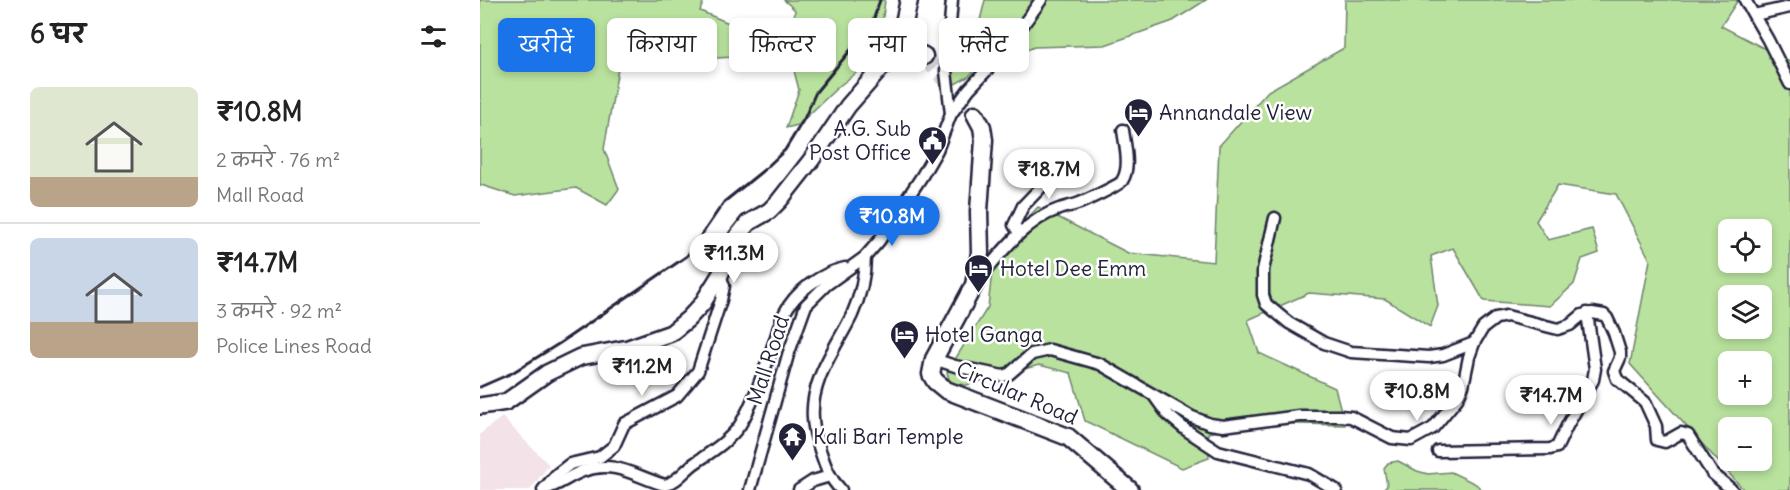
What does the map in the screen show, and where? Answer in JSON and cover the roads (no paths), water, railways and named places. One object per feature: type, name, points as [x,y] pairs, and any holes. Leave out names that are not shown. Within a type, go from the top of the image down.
[{"type":"main road","points":[[905,18],[909,0]]},
{"type":"main road","points":[[480,406],[506,402],[547,374],[580,357],[628,348],[671,333],[688,319],[702,304],[720,275],[737,237],[748,223],[769,211],[779,201],[812,159],[848,106],[878,72]]},
{"type":"main road","name":"Circular Road","points":[[975,114],[982,127],[984,140],[979,211],[980,253],[974,285],[934,359],[931,374],[935,381],[946,390],[1068,437],[1130,490]]},
{"type":"street","points":[[951,114],[946,71],[952,0]]},
{"type":"street","name":"Mall Road","points":[[750,490],[788,356],[806,305],[826,285],[865,257],[879,241],[937,150],[951,114],[969,90],[1003,53],[1041,0]]},
{"type":"street","points":[[1745,0],[1790,84]]},
{"type":"street","points":[[1754,15],[1790,7]]},
{"type":"street","points":[[974,285],[1022,231],[1036,220],[1119,185],[1124,179],[1126,163],[1123,130]]},
{"type":"street","points":[[1022,231],[1017,230],[1014,225],[1023,206],[1046,182],[1061,174]]},
{"type":"street","points":[[1275,218],[1263,270],[1263,295],[1266,304],[1289,323],[1324,344],[1351,352],[1443,356],[1474,343]]},
{"type":"street","points":[[841,490],[826,470],[812,416],[814,397],[823,369],[847,324],[860,293],[865,257]]},
{"type":"street","points":[[543,489],[553,487],[578,473],[601,466],[628,471],[665,485],[673,482],[733,434],[739,426],[746,414],[783,315],[790,303],[823,276],[844,268],[851,268]]},
{"type":"street","points":[[543,489],[570,464],[600,457],[614,446],[624,424],[677,396],[698,372],[721,300],[724,286],[720,275]]},
{"type":"street","points":[[1438,451],[1557,447],[1593,380],[1595,369],[1587,313]]},
{"type":"street","points":[[934,359],[1003,376],[1009,374],[1032,354],[1050,350],[1100,364],[1192,417],[1210,424],[1223,426],[1299,416],[1340,416],[1351,417],[1392,438],[1411,440],[1433,428],[1457,399],[1474,343],[1484,328],[1496,318],[1507,316],[1558,329],[1570,325],[1587,313],[1599,314],[1606,317],[1620,352],[1614,370],[1617,379],[1636,394],[1650,410],[1656,426],[1657,440],[1665,442],[1681,433],[1688,435],[1712,473],[1732,490]]},
{"type":"street","points":[[1152,392],[1168,415],[1218,451],[1310,474],[1336,490]]},
{"type":"street","points":[[799,490],[805,484],[830,476]]},
{"type":"tunnel","points":[[927,59],[975,114]]},
{"type":"railway","points":[[480,387],[512,373],[560,343],[687,256],[724,202],[785,150],[804,119],[816,92],[858,41],[874,18],[880,0]]},
{"type":"place","name":"Annandale View","points":[[1138,138]]},
{"type":"place","name":"A.G. Sub Post Office","points":[[932,166]]},
{"type":"place","name":"Hotel Dee Emm","points":[[979,294]]},
{"type":"place","name":"Hotel Ganga","points":[[904,360]]},
{"type":"place","name":"Kali Bari Temple","points":[[792,462]]}]
